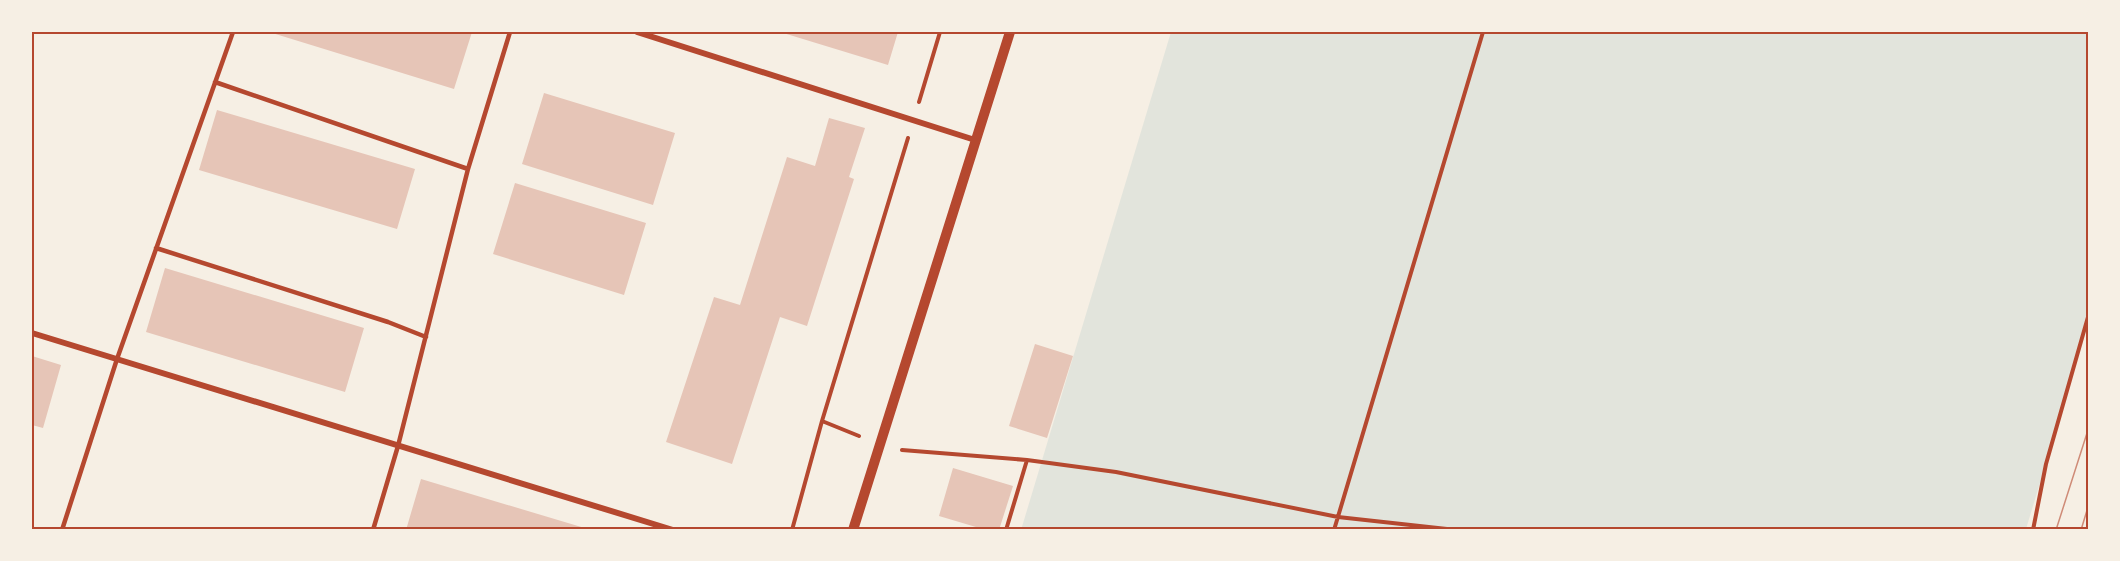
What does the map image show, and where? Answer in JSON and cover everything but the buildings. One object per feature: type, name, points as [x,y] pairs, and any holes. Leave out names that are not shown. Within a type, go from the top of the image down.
[{"type":"street","points":[[638,32],[975,140]]},
{"type":"street","points":[[853,530],[1010,32]]},
{"type":"street","points":[[32,333],[673,530]]},
{"type":"lane","points":[[62,530],[117,359],[233,32]]},
{"type":"lane","points":[[373,530],[398,446],[468,169],[510,32]]},
{"type":"lane","points":[[215,82],[468,169]]},
{"type":"lane","points":[[156,248],[388,322],[426,337]]},
{"type":"path","points":[[792,530],[822,421],[940,32]]},
{"type":"path","points":[[1334,530],[1483,32]]},
{"type":"path","points":[[2033,530],[2046,464],[2088,317]]},
{"type":"path","points":[[822,421],[859,436]]},
{"type":"path","points":[[902,450],[1027,460],[1116,472],[1338,517],[1456,530]]},
{"type":"path","points":[[1006,530],[1027,460]]},
{"type":"shaded area","points":[[1171,32],[2088,32],[2088,324],[2026,529],[1021,530]]},
{"type":"tram line","points":[[2056,530],[2088,430]]},
{"type":"tram line","points":[[2081,530],[2088,507]]}]
